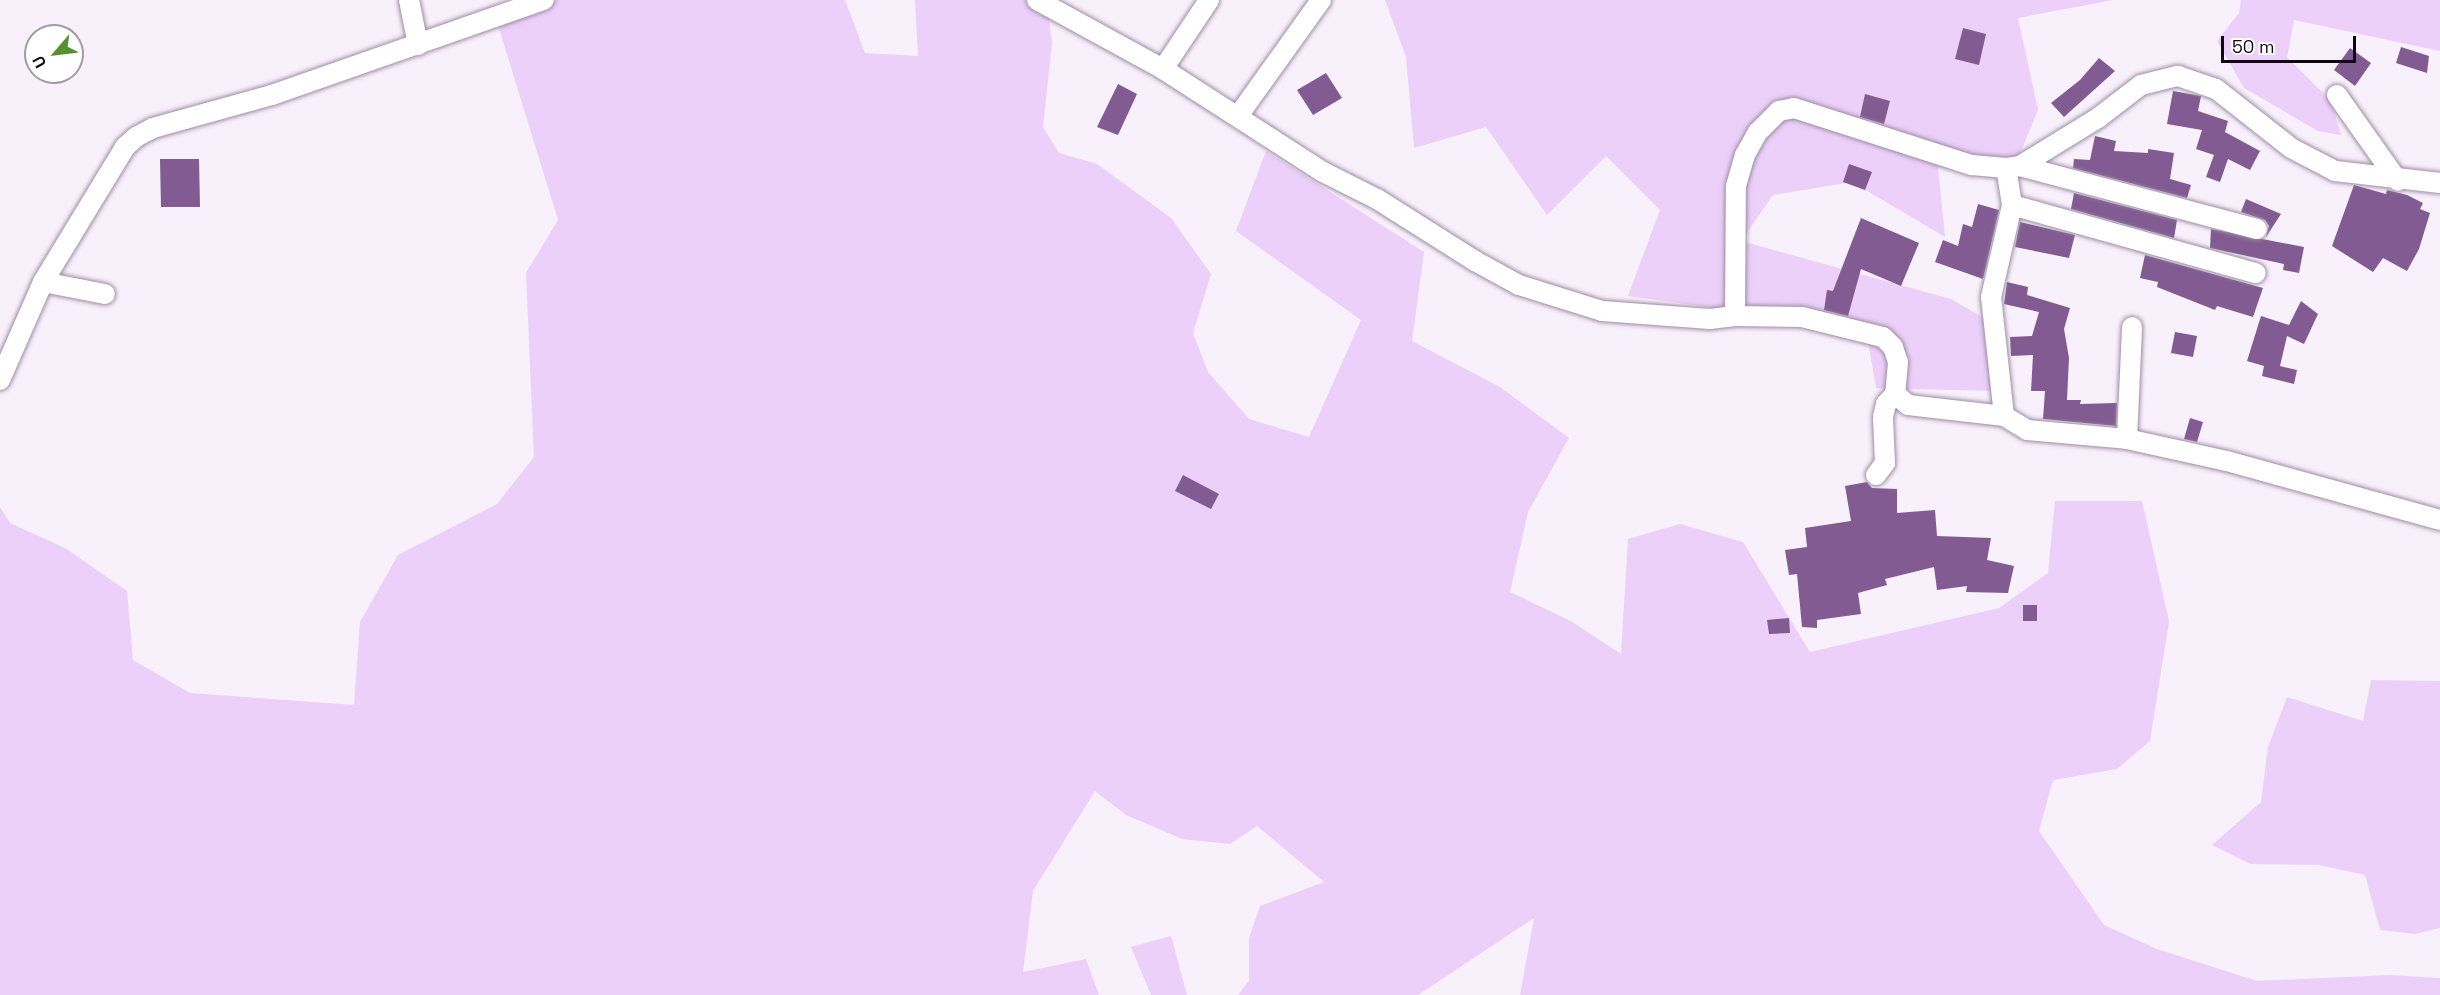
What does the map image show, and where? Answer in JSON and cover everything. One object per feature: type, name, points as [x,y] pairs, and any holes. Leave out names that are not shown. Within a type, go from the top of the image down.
[{"type":"street","points":[[409,0],[418,45]]},
{"type":"street","points":[[0,380],[44,282],[125,147],[136,136],[153,128],[272,95],[544,0]]},
{"type":"street","points":[[1037,0],[1163,69],[1323,172],[1377,199],[1519,285],[1602,311],[1710,319],[1735,316],[1802,317],[1883,338],[1893,347],[1898,362],[1895,394],[1886,404],[1883,417],[1885,463],[1876,475]]},
{"type":"street","points":[[1163,69],[1209,0]]},
{"type":"street","points":[[1238,116],[1321,0]]},
{"type":"street","points":[[2013,167],[2098,118],[2141,85],[2178,75],[2216,89],[2291,148],[2335,171],[2398,181],[2440,183]]},
{"type":"street","points":[[2337,94],[2398,181]]},
{"type":"street","points":[[1735,316],[1736,186],[1745,155],[1758,132],[1779,111],[1794,108],[1813,111],[1972,165],[2013,167],[2257,229]]},
{"type":"street","points":[[2004,417],[1991,297],[2013,205],[2013,167]]},
{"type":"street","points":[[2013,205],[2256,273]]},
{"type":"street","points":[[44,282],[105,294]]},
{"type":"street","points":[[2127,439],[2132,327]]},
{"type":"street","points":[[1895,394],[1908,405],[2004,417],[2027,430],[2127,439],[2227,461],[2440,520]]},
{"type":"shaded area","points":[[552,0],[845,0],[865,53],[918,56],[915,0],[1036,0],[1047,4],[1052,43],[1043,127],[1059,153],[1097,164],[1171,218],[1211,274],[1193,333],[1208,372],[1249,419],[1309,437],[1361,320],[1236,231],[1266,151],[1424,252],[1412,341],[1500,387],[1569,438],[1528,512],[1510,592],[1571,621],[1621,654],[1628,539],[1680,524],[1743,542],[1810,652],[1999,608],[2048,573],[2055,501],[2142,501],[2169,621],[2150,741],[2117,769],[2053,780],[2039,831],[2104,925],[2157,949],[2257,981],[2390,975],[2440,978],[2440,995],[1520,995],[1534,918],[1418,995],[1238,995],[1249,981],[1249,938],[1260,906],[1324,882],[1257,826],[1230,844],[1182,839],[1126,815],[1095,791],[1033,891],[1023,972],[1086,959],[1099,995],[0,995],[0,507],[10,523],[65,548],[127,591],[133,660],[190,693],[354,705],[360,622],[398,555],[497,504],[534,457],[526,273],[558,220],[497,22]]},
{"type":"shaded area","points":[[1385,0],[2113,0],[2018,18],[2038,110],[2012,173],[1938,167],[1945,237],[1852,182],[1773,195],[1741,241],[1951,299],[1996,325],[1991,391],[1876,388],[1866,329],[1628,296],[1660,210],[1606,156],[1547,215],[1486,127],[1414,148],[1406,57]]},
{"type":"shaded area","points":[[2241,0],[2440,0],[2440,51],[2294,20],[2287,57],[2331,101],[2341,135],[2318,131],[2244,88],[2217,41],[2239,13]]},
{"type":"shaded area","points":[[2371,680],[2440,681],[2440,928],[2415,934],[2380,930],[2365,875],[2319,865],[2250,864],[2212,845],[2261,802],[2268,747],[2287,697],[2363,721]]},
{"type":"shaded area","points":[[1171,936],[1187,995],[1151,995],[1131,947]]},
{"type":"building","points":[[1963,28],[1986,34],[1979,65],[1955,59]]},
{"type":"building","points":[[2401,47],[2429,56],[2427,73],[2396,63]]},
{"type":"building","points":[[2350,48],[2371,63],[2355,86],[2334,70]]},
{"type":"building","points":[[2099,58],[2115,71],[2064,117],[2051,103],[2080,80]]},
{"type":"building","points":[[1326,73],[1342,98],[1313,115],[1297,90]]},
{"type":"building","points":[[1118,84],[1137,94],[1118,135],[1097,127]]},
{"type":"building","points":[[2173,91],[2201,96],[2198,111],[2228,121],[2225,132],[2260,151],[2250,170],[2228,159],[2220,182],[2206,177],[2214,155],[2196,149],[2202,130],[2167,124]]},
{"type":"building","points":[[1865,94],[1890,101],[1884,124],[1860,117]]},
{"type":"building","points":[[2095,136],[2116,141],[2114,151],[2148,153],[2148,149],[2174,153],[2170,179],[2191,185],[2187,198],[2073,168],[2074,159],[2090,160]]},
{"type":"building","points":[[160,159],[199,159],[200,207],[161,207]]},
{"type":"building","points":[[1849,164],[1872,172],[1865,190],[1843,182]]},
{"type":"building","points":[[2354,185],[2386,194],[2387,190],[2407,195],[2423,203],[2420,209],[2430,213],[2419,249],[2407,271],[2383,258],[2373,272],[2332,246]]},
{"type":"building","points":[[2074,193],[2177,220],[2174,238],[2071,209]]},
{"type":"building","points":[[2246,199],[2281,214],[2266,237],[2269,226],[2265,220],[2241,212]]},
{"type":"building","points":[[1978,204],[1999,210],[1983,279],[1935,262],[1943,240],[1958,246],[1963,224],[1972,227]]},
{"type":"building","points":[[1861,218],[1919,243],[1901,286],[1861,269],[1848,316],[1824,310],[1827,290],[1833,291]]},
{"type":"building","points":[[2020,222],[2075,235],[2069,258],[2015,247]]},
{"type":"building","points":[[2211,229],[2304,247],[2299,273],[2283,270],[2284,264],[2210,248]]},
{"type":"building","points":[[2145,255],[2263,288],[2253,317],[2217,306],[2215,310],[2157,287],[2158,282],[2140,278]]},
{"type":"building","points":[[2007,282],[2028,287],[2027,295],[2070,308],[2064,329],[2069,358],[2067,400],[2081,400],[2080,404],[2117,403],[2116,426],[2043,419],[2045,391],[2031,391],[2033,355],[2011,356],[2010,337],[2032,336],[2039,312],[2004,304]]},
{"type":"building","points":[[2301,301],[2318,314],[2304,344],[2287,336],[2280,366],[2297,370],[2294,384],[2262,376],[2264,366],[2247,361],[2261,316],[2289,325]]},
{"type":"building","points":[[2175,332],[2197,336],[2193,357],[2171,353]]},
{"type":"building","points":[[2190,418],[2203,422],[2197,442],[2184,439]]},
{"type":"building","points":[[1183,475],[1219,494],[1211,509],[1175,491]]},
{"type":"building","points":[[1867,482],[1872,488],[1897,489],[1897,513],[1935,510],[1937,536],[1991,538],[1987,560],[2014,566],[2008,593],[1966,592],[1967,586],[1937,590],[1934,567],[1885,579],[1887,585],[1858,593],[1861,614],[1817,620],[1817,628],[1802,627],[1797,574],[1789,575],[1785,550],[1807,547],[1805,528],[1851,521],[1845,486]]},
{"type":"building","points":[[2023,605],[2037,605],[2037,621],[2023,621]]},
{"type":"building","points":[[1789,618],[1790,633],[1769,634],[1767,620]]}]
